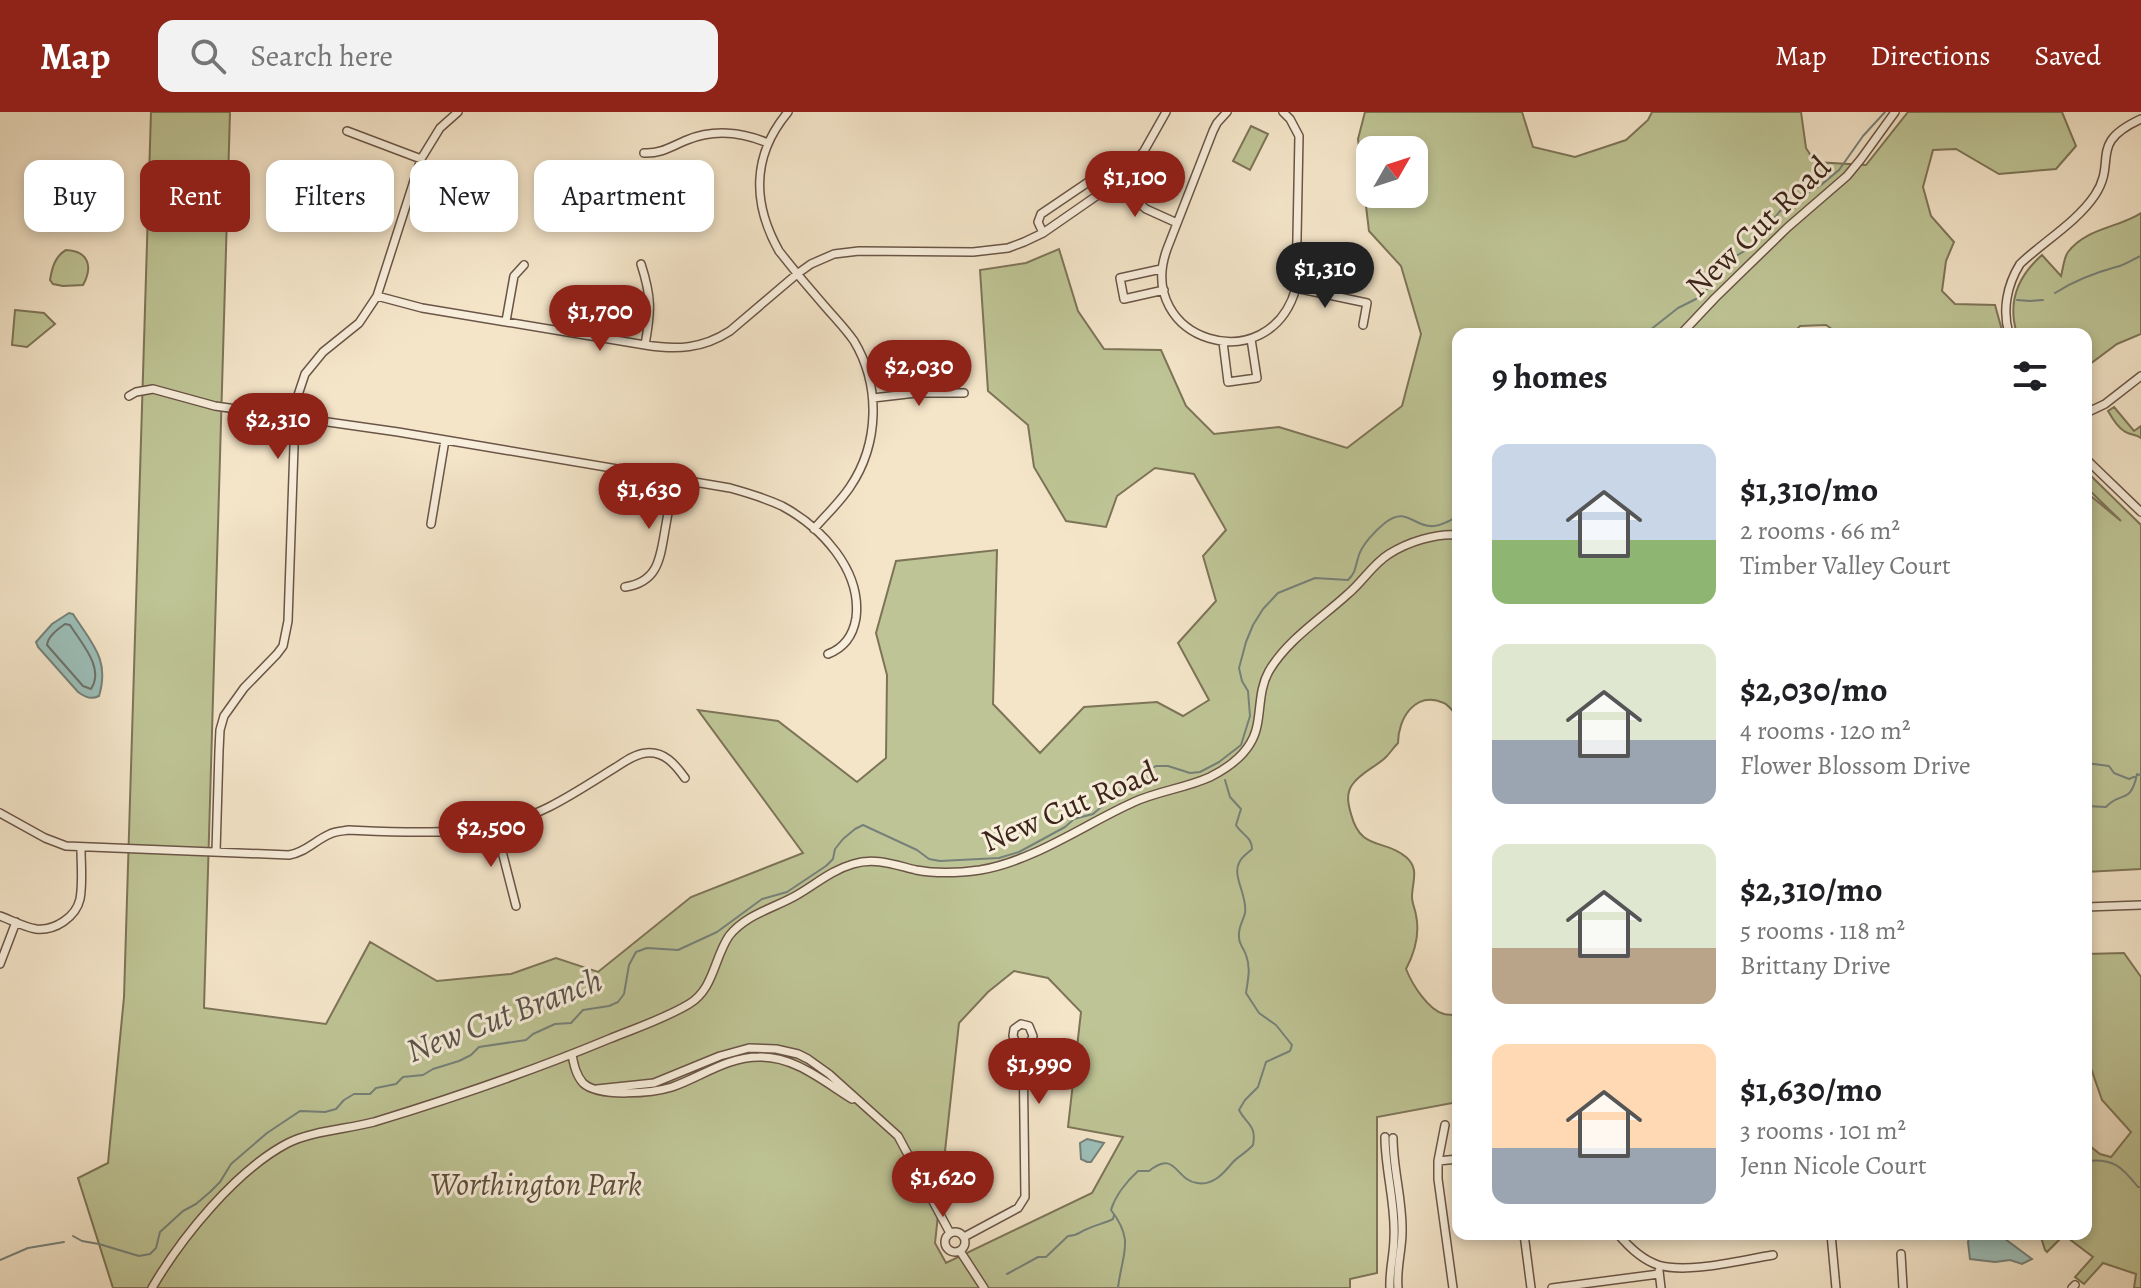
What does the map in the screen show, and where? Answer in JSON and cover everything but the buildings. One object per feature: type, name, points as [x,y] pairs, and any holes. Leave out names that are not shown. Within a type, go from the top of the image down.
[{"type":"street","points":[[216,852],[220,730],[224,716],[244,688],[277,654],[286,635],[296,401],[305,374],[323,352],[359,323],[377,296],[421,159],[440,128],[458,112]]},
{"type":"street","points":[[788,112],[768,143],[761,167],[759,195],[762,212],[772,238],[797,274],[853,341],[865,365],[873,398],[872,429],[866,456],[842,497],[814,529]]},
{"type":"street","points":[[377,296],[422,308],[645,345],[683,349],[696,347],[719,338],[797,274],[823,258],[845,252],[991,251],[1016,245],[1043,233],[1118,181],[1144,151],[1166,112]]},
{"type":"street","points":[[1227,112],[1213,131],[1161,269],[1164,290],[1173,314],[1203,337],[1223,342],[1251,339],[1273,327],[1293,300],[1296,288],[1300,146],[1296,127],[1283,112]]},
{"type":"street","name":"New Cut Road","points":[[1687,328],[1788,227],[1847,176],[1895,112]]},
{"type":"street","points":[[2007,328],[2006,303],[2020,264],[2095,195],[2101,183],[2107,146],[2117,133],[2141,119]]},
{"type":"street","points":[[347,131],[421,159]]},
{"type":"street","points":[[644,153],[660,152],[696,136],[710,134],[740,134],[768,143]]},
{"type":"street","points":[[1043,233],[1038,222],[1041,214],[1103,172],[1111,173],[1146,209],[1177,223]]},
{"type":"street","points":[[641,264],[651,305],[645,345]]},
{"type":"street","points":[[506,321],[514,276],[524,265]]},
{"type":"street","points":[[1161,269],[1120,278],[1124,299],[1164,290]]},
{"type":"street","points":[[1296,288],[1367,303],[1363,325]]},
{"type":"street","points":[[1223,342],[1228,382],[1257,378],[1251,339]]},
{"type":"street","points":[[2092,410],[2141,376]]},
{"type":"street","points":[[129,396],[153,389],[215,406],[445,440],[752,494],[783,507],[814,529],[846,567],[854,588],[856,617],[850,637],[841,648],[828,654]]},
{"type":"street","points":[[873,398],[916,393],[964,393]]},
{"type":"street","points":[[431,524],[445,440]]},
{"type":"street","points":[[2092,465],[2141,512]]},
{"type":"street","points":[[625,587],[645,580],[658,565],[674,479]]},
{"type":"street","name":"New Cut Road","points":[[152,1288],[176,1249],[209,1210],[232,1186],[282,1146],[294,1140],[383,1119],[572,1055],[675,1012],[704,991],[726,941],[739,925],[836,871],[855,863],[879,861],[939,872],[1002,865],[1135,801],[1212,776],[1241,757],[1248,748],[1257,724],[1263,685],[1290,645],[1388,554],[1410,544],[1452,534]]},
{"type":"street","points":[[0,813],[57,843],[81,848],[289,855],[305,850],[337,832],[349,830],[436,833],[517,819],[549,807],[639,754],[648,752],[665,756],[685,778]]},
{"type":"street","points":[[495,824],[516,906]]},
{"type":"street","points":[[0,916],[35,929],[44,929],[70,916],[80,898],[81,848]]},
{"type":"street","points":[[2092,907],[2141,905]]},
{"type":"street","points":[[0,964],[16,922]]},
{"type":"street","points":[[964,1237],[1018,1208],[1025,1197],[1023,1045]]},
{"type":"street","points":[[572,1055],[581,1080],[586,1086],[597,1089],[654,1083],[728,1053],[749,1048],[766,1047],[808,1059],[898,1136],[950,1233]]},
{"type":"street","points":[[1445,1125],[1438,1179],[1453,1288]]},
{"type":"street","points":[[1390,1288],[1395,1238],[1385,1157],[1389,1138],[1402,1229],[1398,1288]]},
{"type":"street","points":[[1438,1161],[1452,1160]]},
{"type":"street","points":[[959,1232],[964,1237],[965,1246],[960,1251],[953,1252],[946,1247],[945,1240],[950,1233],[959,1232]]},
{"type":"street","points":[[1525,1240],[1531,1288]]},
{"type":"street","points":[[1624,1240],[1658,1269],[1661,1288]]},
{"type":"street","points":[[1832,1240],[1836,1288]]},
{"type":"street","points":[[960,1251],[984,1288]]},
{"type":"street","points":[[1901,1254],[1903,1288]]},
{"type":"street","points":[[1552,1288],[1658,1269],[1695,1267],[1773,1255]]},
{"type":"green space","points":[[151,112],[230,112],[229,160],[150,160]]},
{"type":"green space","name":"Worthington Park","points":[[1365,112],[1522,112],[1533,147],[1575,157],[1626,140],[1648,120],[1652,112],[1801,112],[1806,148],[1815,162],[1866,165],[1908,112],[2062,112],[2076,146],[2056,169],[1999,174],[1956,149],[1933,150],[1923,187],[1931,216],[1954,242],[1946,261],[1942,291],[1955,304],[1995,305],[2001,328],[1830,328],[1826,325],[1798,328],[1452,328],[1452,710],[1434,700],[1425,700],[1410,709],[1401,725],[1398,743],[1382,761],[1356,780],[1350,788],[1348,799],[1355,826],[1361,834],[1374,843],[1398,851],[1413,866],[1412,899],[1417,936],[1406,969],[1416,989],[1432,1007],[1438,1012],[1452,1015],[1452,1103],[1377,1117],[1377,1273],[1350,1279],[1350,1288],[113,1288],[78,1178],[108,1163],[124,997],[147,232],[227,232],[204,1008],[326,1024],[370,942],[437,981],[511,974],[556,958],[598,972],[691,897],[803,853],[698,710],[778,721],[857,782],[886,758],[887,675],[876,633],[896,561],[997,550],[993,704],[1040,753],[1084,707],[1157,702],[1183,716],[1209,700],[1178,643],[1216,601],[1203,556],[1226,530],[1194,474],[1155,468],[1117,496],[1106,527],[1066,521],[1034,467],[1028,425],[988,391],[980,270],[1026,263],[1059,249],[1078,311],[1104,349],[1161,350],[1186,406],[1214,434],[1279,427],[1347,448],[1402,406],[1421,334],[1401,266],[1369,231],[1366,208],[1428,208],[1428,136],[1359,136]],"holes":[[[1014,971],[1048,978],[1081,1012],[1068,1127],[1123,1137],[1092,1193],[946,1263],[935,1243],[959,1023],[988,992]]]},
{"type":"green space","points":[[1251,126],[1268,134],[1250,170],[1233,161]]},
{"type":"green space","points":[[2141,213],[2141,334],[2117,344],[2092,363],[2092,328],[2016,328],[2013,311],[2017,290],[2042,255],[2061,276],[2067,254],[2075,244]]},
{"type":"green space","points":[[66,250],[80,253],[87,261],[88,272],[83,285],[63,286],[50,280],[57,259]]},
{"type":"green space","points":[[15,310],[44,313],[55,324],[27,347],[12,345]]},
{"type":"green space","points":[[2114,407],[2134,431],[2141,426],[2141,438],[2117,425],[2108,411]]},
{"type":"green space","points":[[2092,477],[2141,525],[2141,869],[2092,872],[2092,497],[2121,521],[2092,493]]},
{"type":"green space","points":[[2124,953],[2141,977],[2141,1288],[2134,1288],[2136,1274],[2103,1263],[2084,1284],[2075,1277],[2093,1257],[2071,1240],[2092,1240],[2092,1148],[2111,1157],[2131,1132],[2102,1100],[2092,1071],[2092,954]]},
{"type":"green space","points":[[2042,1240],[2059,1240],[2047,1252]]},
{"type":"water","points":[[69,613],[87,634],[101,662],[99,696],[88,697],[78,692],[36,642],[52,624]]},
{"type":"water","points":[[1087,1139],[1104,1143],[1091,1162],[1081,1159],[1080,1143]]},
{"type":"water","points":[[2006,1240],[2032,1259],[2022,1264],[2010,1260],[1970,1259],[1968,1242]]},
{"type":"waterway","name":"New Cut Branch","points":[[1653,328],[1707,289],[1722,264],[1748,249],[1781,210],[1839,170],[1885,112]]},
{"type":"waterway","points":[[2055,293],[2085,277],[2141,256]]},
{"type":"waterway","points":[[2017,300],[2043,300]]},
{"type":"waterway","name":"New Cut Branch","points":[[73,1236],[139,1256],[150,1254],[156,1248],[160,1232],[210,1192],[231,1164],[267,1133],[300,1111],[336,1109],[354,1094],[370,1094],[376,1088],[396,1084],[403,1077],[423,1075],[459,1061],[479,1047],[526,1040],[555,1024],[571,1023],[583,1010],[618,1002],[624,994],[629,965],[636,952],[647,948],[678,950],[717,932],[762,899],[787,892],[826,866],[843,839],[863,825],[917,850],[929,859],[999,858],[1019,852],[1074,819],[1093,814],[1156,766],[1200,772],[1241,745],[1250,716],[1248,691],[1239,668],[1253,625],[1278,593],[1315,578],[1348,580],[1366,543],[1393,518],[1405,517],[1427,526],[1452,519]]},
{"type":"waterway","points":[[2092,764],[2109,766],[2114,773],[2129,779],[2141,774]]},
{"type":"waterway","points":[[2092,806],[2106,807],[2128,794],[2137,774]]},
{"type":"waterway","points":[[1118,1288],[1125,1239],[1111,1210],[1122,1189],[1138,1171],[1149,1171],[1165,1163],[1197,1183],[1208,1183],[1222,1174],[1253,1145],[1252,1129],[1239,1110],[1258,1087],[1266,1062],[1290,1051],[1292,1045],[1276,1025],[1259,1013],[1246,993],[1248,964],[1239,933],[1245,907],[1237,868],[1252,845],[1236,825],[1241,809],[1230,797],[1225,780]]},
{"type":"waterway","points":[[2092,1161],[2116,1165],[2141,1187]]},
{"type":"waterway","points":[[1007,1274],[1038,1257],[1046,1257],[1068,1236],[1113,1219],[1114,1215]]},
{"type":"waterway","points":[[0,1260],[28,1248],[64,1242]]}]
